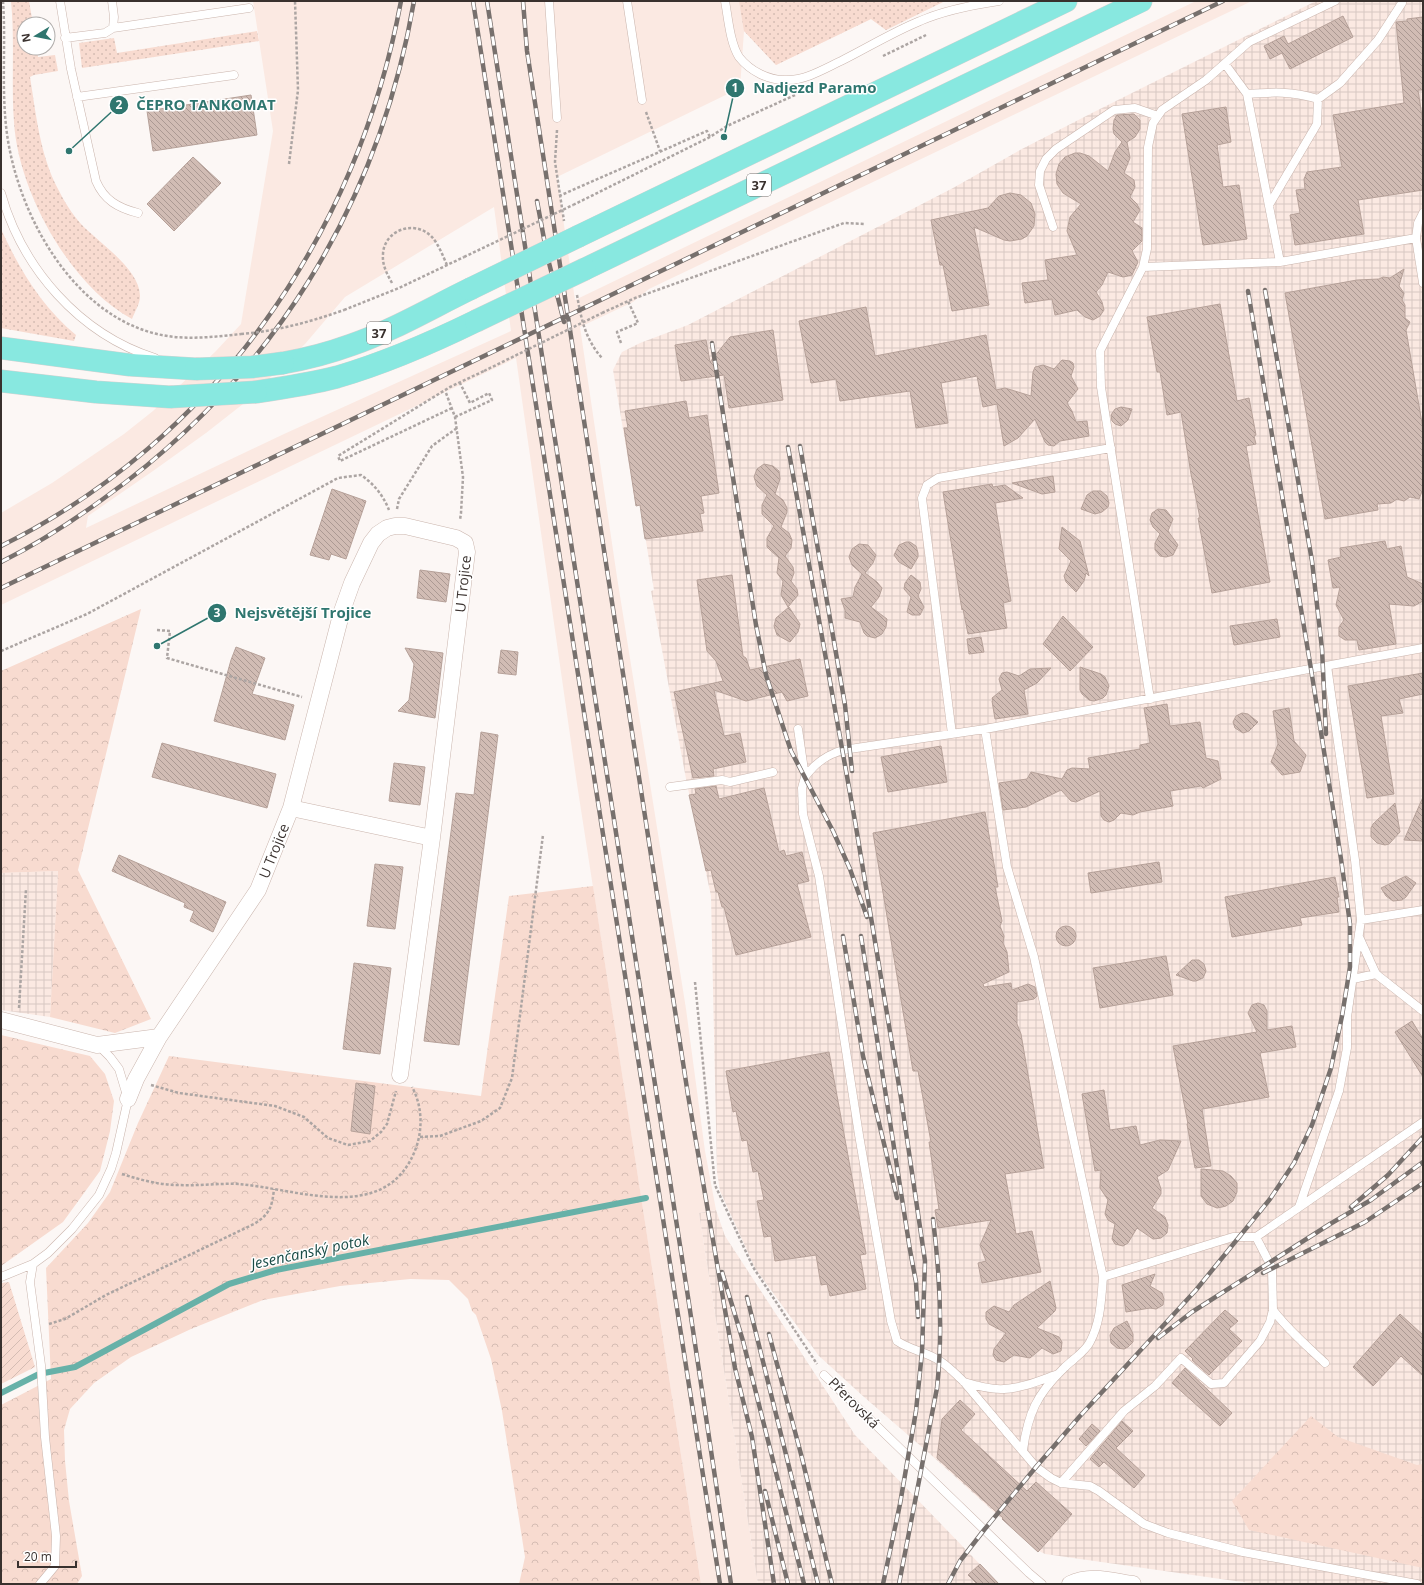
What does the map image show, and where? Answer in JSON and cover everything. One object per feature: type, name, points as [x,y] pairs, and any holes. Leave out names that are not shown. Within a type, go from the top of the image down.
[{"type":"main road","name":"37","points":[[1,348],[130,365],[196,369],[283,363],[309,358],[351,345],[384,331],[1066,1]]},
{"type":"main road","name":"37","points":[[1,381],[96,392],[170,397],[256,392],[316,382],[370,366],[409,352],[476,321],[1141,1]]},
{"type":"street","name":"U Trojice","points":[[128,1099],[136,1079],[159,1037],[258,890],[291,808],[342,611],[352,583],[371,544],[383,531],[387,528],[395,526],[405,526],[456,538],[465,543],[467,552],[432,838],[400,1075]]},
{"type":"street","points":[[291,808],[432,838]]},
{"type":"street","points":[[6,1022],[97,1045],[159,1037]]},
{"type":"street","points":[[1076,1582],[1101,1579],[1133,1584]]},
{"type":"lane","points":[[60,1],[65,38],[77,97],[92,167],[100,189],[113,204],[138,213]]},
{"type":"lane","points":[[112,1],[114,17],[113,28]]},
{"type":"lane","points":[[549,1],[557,118]]},
{"type":"lane","points":[[627,1],[642,100]]},
{"type":"lane","points":[[725,1],[733,43],[739,56],[762,75],[786,81],[819,72],[918,22],[937,14],[999,1]]},
{"type":"lane","points":[[1150,698],[1102,387],[1100,351],[1143,266],[1147,249],[1148,147],[1153,123],[1162,110],[1206,80],[1249,42],[1335,1]]},
{"type":"lane","points":[[1318,99],[1340,83],[1378,40],[1402,1]]},
{"type":"lane","points":[[65,38],[105,32],[113,28],[249,8]]},
{"type":"lane","points":[[1225,64],[1247,94],[1280,262]]},
{"type":"lane","points":[[77,97],[234,75]]},
{"type":"lane","points":[[1247,94],[1281,92],[1301,94],[1318,99]]},
{"type":"lane","points":[[1269,205],[1317,124],[1318,99]]},
{"type":"lane","points":[[1053,227],[1039,186],[1040,172],[1046,159],[1056,149],[1114,110],[1135,108],[1158,116]]},
{"type":"lane","points":[[1,193],[11,222],[31,261],[42,277],[70,308],[90,324],[125,345],[148,356],[196,369]]},
{"type":"lane","points":[[1423,213],[1418,223],[1416,238],[1423,283]]},
{"type":"lane","points":[[1143,266],[1280,262],[1416,238]]},
{"type":"lane","points":[[952,734],[922,498],[927,485],[938,478],[1111,448]]},
{"type":"lane","points":[[1417,1584],[1243,1552],[1168,1533],[1144,1524],[1100,1491],[1090,1486],[1061,1483],[1036,1467],[964,1382],[940,1360],[908,1348],[897,1341],[890,1321],[859,1135],[819,876],[803,814],[802,788],[805,777],[816,763],[832,753],[985,729],[1423,648]]},
{"type":"lane","points":[[1299,1207],[1339,1091],[1347,1048],[1347,1017],[1361,920],[1355,860],[1327,666]]},
{"type":"lane","points":[[798,729],[805,777]]},
{"type":"lane","points":[[985,729],[1005,861],[1034,957],[1102,1277],[1101,1312],[1089,1344],[1058,1374],[1039,1398],[1032,1410],[1026,1427],[1023,1450]]},
{"type":"lane","points":[[670,787],[722,780],[730,782],[773,772]]},
{"type":"lane","points":[[1361,920],[1423,910]]},
{"type":"lane","points":[[1358,936],[1376,974],[1423,1011]]},
{"type":"lane","points":[[1353,979],[1376,974]]},
{"type":"lane","points":[[1,1277],[33,1264],[48,1253],[76,1223],[99,1195],[111,1168],[128,1099],[118,1069],[110,1057],[97,1045]]},
{"type":"lane","points":[[1102,1277],[1233,1237],[1256,1237],[1423,1122]]},
{"type":"lane","points":[[1061,1483],[1124,1411],[1155,1386],[1181,1358],[1211,1384],[1224,1383],[1260,1341],[1266,1332],[1273,1310],[1272,1268],[1256,1237]]},
{"type":"lane","points":[[33,1264],[30,1282],[41,1365],[41,1387],[56,1536],[55,1566],[50,1574],[40,1584]]},
{"type":"lane","points":[[1273,1310],[1297,1338],[1325,1363]]},
{"type":"lane","name":"Přerovská","points":[[824,1374],[1042,1584]]},
{"type":"lane","points":[[964,1382],[985,1387],[1004,1389],[1025,1385],[1058,1374]]},
{"type":"path","points":[[3,1],[5,106],[10,155],[22,193],[34,223],[48,248],[74,281],[90,298],[119,319],[129,324],[155,334],[184,338],[264,332],[293,326],[344,310],[399,288],[573,205],[710,137],[727,126],[796,94]]},
{"type":"path","points":[[289,164],[298,90],[295,1]]},
{"type":"path","points":[[879,58],[927,35]]},
{"type":"path","points":[[642,100],[660,151]]},
{"type":"path","points":[[559,196],[707,131],[710,137]]},
{"type":"path","points":[[452,408],[340,461],[338,456],[450,387],[628,301],[844,223],[865,224]]},
{"type":"path","points":[[392,283],[383,264],[383,254],[389,237],[396,231],[404,228],[422,230],[431,236],[447,265]]},
{"type":"path","points":[[621,343],[617,332],[638,323],[628,301]]},
{"type":"path","points":[[455,417],[492,400],[489,393],[470,403],[460,383]]},
{"type":"path","points":[[446,393],[455,417],[463,477],[462,513],[456,538]]},
{"type":"path","points":[[395,526],[398,499],[432,446],[457,428]]},
{"type":"path","points":[[1,651],[88,614],[338,478],[361,475],[371,483],[385,500],[395,526]]},
{"type":"path","points":[[157,630],[170,631],[167,658],[318,702]]},
{"type":"path","points":[[420,1137],[440,1136],[481,1121],[500,1108],[512,1078],[543,836]]},
{"type":"path","points":[[6,1022],[26,888]]},
{"type":"path","name":"Přerovská","points":[[695,982],[715,1185],[753,1267],[824,1374]]},
{"type":"path","points":[[111,1168],[145,1181],[161,1184],[229,1184],[274,1189],[328,1198],[360,1196],[389,1184],[399,1176],[408,1164],[420,1137],[420,1112],[417,1097],[412,1087],[400,1075]]},
{"type":"path","points":[[136,1079],[162,1089],[179,1093],[275,1106],[304,1117],[328,1138],[348,1145],[370,1141],[381,1132],[387,1124],[400,1075]]},
{"type":"path","points":[[36,1324],[50,1324],[65,1320],[106,1295],[250,1227],[263,1219],[269,1212],[272,1205],[274,1189]]},
{"type":"shaded area","points":[[253,1],[945,1],[886,30],[871,19],[776,65],[744,31],[740,88],[557,177],[575,300],[1196,1],[1252,1],[649,289],[633,302],[580,327],[617,577],[686,1009],[705,1151],[716,1210],[699,1213],[758,1584],[701,1584],[577,784],[516,358],[1,605],[1,513],[52,483],[124,434],[153,411],[216,351],[241,324],[273,131]],"holes":[[[494,207],[511,331],[284,434],[86,528],[88,516],[206,433],[243,404],[305,344],[345,297]]]},
{"type":"shaded area","points":[[1316,1],[1423,1],[1423,1584],[1256,1584],[1045,1554],[1035,1549],[819,1356],[755,1268],[720,1191],[717,1172],[711,896],[687,784],[651,591],[654,590],[640,505],[636,506],[613,370],[622,352],[640,343],[688,325],[953,188],[1020,150]]},
{"type":"shaded area","points":[[58,871],[50,1017],[1,1010],[1,873]]},
{"type":"shaded area","points":[[716,1210],[725,1236],[855,1435],[999,1584],[758,1584],[699,1213]]},
{"type":"green space","points":[[11,1],[29,1],[32,16],[16,16],[16,56],[55,56],[58,71],[30,77],[37,120],[47,162],[58,189],[71,212],[88,231],[126,266],[133,276],[138,286],[140,299],[132,319],[109,304],[88,284],[68,260],[51,234],[25,177],[18,149],[14,122],[13,31]]},
{"type":"green space","points":[[739,1],[945,1],[886,30],[871,19],[776,65],[744,31]]},
{"type":"green space","points":[[257,31],[259,41],[82,68],[79,43],[114,38],[117,53]]},
{"type":"green space","points":[[1,229],[32,286],[52,312],[76,335],[74,341],[1,328]]},
{"type":"green space","points":[[141,609],[78,870],[151,1019],[115,1033],[50,1017],[58,871],[1,873],[1,671]]},
{"type":"green space","points":[[593,886],[701,1584],[519,1584],[525,1557],[502,1411],[491,1359],[476,1315],[472,1311],[468,1299],[449,1280],[410,1279],[340,1286],[263,1300],[191,1329],[131,1357],[94,1383],[70,1409],[64,1430],[69,1501],[82,1576],[77,1584],[1,1584],[1,1405],[51,1379],[46,1268],[88,1223],[110,1192],[138,1123],[169,1056],[481,1096],[509,896]]},
{"type":"green space","points":[[1,1035],[90,1056],[105,1074],[114,1101],[110,1131],[100,1171],[63,1222],[1,1266]]},
{"type":"green space","points":[[9,1282],[35,1367],[1,1384],[1,1283]]},
{"type":"green space","points":[[1311,1416],[1338,1437],[1417,1465],[1423,1464],[1423,1568],[1249,1530],[1232,1501]]},
{"type":"building","points":[[1343,16],[1353,37],[1290,69],[1282,53],[1270,59],[1264,46],[1284,36],[1288,44]]},
{"type":"building","points":[[1423,17],[1423,90],[1418,90],[1423,123],[1423,190],[1358,200],[1364,234],[1295,245],[1290,215],[1300,213],[1296,190],[1305,189],[1304,179],[1307,172],[1342,167],[1333,115],[1404,103],[1396,22]]},
{"type":"building","points":[[251,95],[257,135],[153,151],[147,111]]},
{"type":"building","points":[[1226,107],[1231,142],[1217,145],[1223,187],[1239,185],[1247,239],[1203,245],[1182,114]]},
{"type":"building","points":[[1134,114],[1140,120],[1140,129],[1135,137],[1127,142],[1130,158],[1124,173],[1134,180],[1135,187],[1130,197],[1137,204],[1140,210],[1133,222],[1142,228],[1142,241],[1132,251],[1138,262],[1132,275],[1123,277],[1108,272],[1102,285],[1096,292],[1102,302],[1104,310],[1100,316],[1093,320],[1085,317],[1077,310],[1055,315],[1052,299],[1025,303],[1022,283],[1048,280],[1045,260],[1077,255],[1067,231],[1070,217],[1081,204],[1063,193],[1057,184],[1056,174],[1059,164],[1065,157],[1075,153],[1080,153],[1089,156],[1108,171],[1115,152],[1122,142],[1114,134],[1114,120],[1117,115]]},
{"type":"building","points":[[193,157],[221,183],[174,231],[147,204]]},
{"type":"building","points":[[1010,193],[1021,195],[1031,203],[1035,214],[1034,226],[1027,236],[1022,239],[1010,241],[1004,240],[974,227],[989,305],[952,311],[943,265],[940,265],[931,220],[988,208],[999,196]]},
{"type":"building","points":[[1404,269],[1399,286],[1404,293],[1402,300],[1405,305],[1405,318],[1410,322],[1406,330],[1423,429],[1423,489],[1419,499],[1410,497],[1404,501],[1397,499],[1391,503],[1377,504],[1378,510],[1325,519],[1285,293],[1357,280],[1379,279],[1383,277],[1390,278]]},
{"type":"building","points":[[1220,304],[1237,401],[1249,398],[1256,435],[1254,436],[1256,444],[1246,446],[1270,582],[1212,593],[1181,412],[1167,415],[1160,372],[1157,372],[1147,317]]},
{"type":"building","points":[[866,307],[875,356],[986,335],[996,390],[1005,388],[1031,396],[1033,372],[1035,367],[1043,365],[1054,369],[1062,360],[1070,361],[1073,363],[1074,367],[1071,376],[1078,389],[1067,403],[1076,422],[1087,421],[1089,436],[1060,441],[1054,446],[1048,445],[1045,442],[1035,419],[1018,438],[1004,446],[997,404],[983,407],[977,376],[941,383],[948,423],[916,428],[910,391],[840,401],[836,379],[811,383],[799,321]]},
{"type":"building","points":[[773,330],[783,400],[729,408],[724,375],[681,381],[675,345],[706,340],[710,362],[730,337]]},
{"type":"building","points":[[686,401],[689,418],[707,415],[719,493],[701,496],[704,513],[700,514],[703,531],[645,539],[640,505],[636,506],[624,428],[628,428],[625,411]]},
{"type":"building","points":[[1121,407],[1132,409],[1128,420],[1121,426],[1112,421],[1111,415],[1115,409]]},
{"type":"building","points":[[764,464],[773,466],[779,471],[780,479],[775,494],[783,500],[787,508],[787,512],[781,527],[789,533],[792,540],[791,548],[785,556],[793,567],[794,573],[791,581],[797,589],[798,595],[788,607],[781,595],[783,581],[777,573],[779,558],[767,547],[767,538],[774,526],[762,514],[762,505],[767,495],[757,486],[754,477],[757,469]]},
{"type":"building","points":[[1053,476],[1055,492],[1042,494],[1012,483]]},
{"type":"building","points":[[992,484],[993,487],[1005,485],[1023,498],[995,503],[1011,601],[1003,603],[1007,628],[968,634],[963,609],[962,610],[943,492]]},
{"type":"building","points":[[332,489],[366,501],[346,559],[331,554],[329,560],[310,555]]},
{"type":"building","points":[[1093,491],[1101,491],[1107,496],[1109,503],[1108,507],[1102,512],[1095,514],[1081,509],[1087,495]]},
{"type":"building","points":[[1158,509],[1166,510],[1173,519],[1168,531],[1178,545],[1173,555],[1166,557],[1160,556],[1155,550],[1155,543],[1160,534],[1153,527],[1150,520],[1152,513]]},
{"type":"building","points":[[1062,527],[1080,541],[1089,576],[1086,573],[1084,581],[1076,592],[1066,582],[1064,576],[1071,561],[1059,549]]},
{"type":"building","points":[[1385,541],[1387,549],[1401,546],[1407,577],[1423,584],[1423,601],[1414,606],[1389,604],[1396,644],[1359,650],[1357,640],[1345,640],[1339,636],[1339,627],[1344,620],[1336,605],[1340,587],[1333,588],[1328,560],[1341,557],[1340,548]]},
{"type":"building","points":[[910,542],[916,546],[918,553],[918,557],[911,569],[899,562],[894,555],[899,545]]},
{"type":"building","points":[[859,544],[868,545],[876,555],[873,563],[865,573],[882,588],[879,597],[871,607],[887,619],[886,627],[882,634],[875,638],[867,636],[864,633],[860,622],[845,618],[845,610],[841,599],[853,597],[855,587],[862,574],[852,565],[849,557],[852,549]]},
{"type":"building","points":[[420,570],[450,574],[446,602],[417,598]]},
{"type":"building","points":[[732,575],[743,656],[746,658],[750,670],[800,659],[808,696],[787,701],[782,692],[746,701],[714,690],[724,736],[740,733],[746,762],[713,769],[714,776],[693,778],[674,692],[723,681],[716,661],[707,651],[697,580]]},
{"type":"building","points":[[911,575],[920,582],[921,589],[918,596],[924,607],[920,615],[912,615],[907,612],[911,597],[904,589],[905,583]]},
{"type":"building","points":[[789,607],[800,624],[798,632],[790,642],[777,635],[774,626],[776,618]]},
{"type":"building","points":[[1063,616],[1093,647],[1070,671],[1043,644]]},
{"type":"building","points":[[1277,619],[1280,637],[1234,645],[1230,626]]},
{"type":"building","points":[[981,637],[984,652],[969,654],[967,639]]},
{"type":"building","points":[[236,647],[265,658],[252,694],[294,705],[285,740],[214,721]]},
{"type":"building","points":[[405,648],[443,653],[435,718],[398,711],[409,700],[414,664]]},
{"type":"building","points":[[501,650],[518,652],[516,675],[498,673]]},
{"type":"building","points":[[1080,667],[1101,674],[1105,677],[1109,686],[1106,695],[1103,698],[1094,701],[1089,700],[1082,694],[1080,690]]},
{"type":"building","points":[[1051,668],[1037,683],[1024,690],[1028,714],[995,719],[992,698],[1002,690],[999,679],[1002,673],[1007,672],[1019,676],[1030,669]]},
{"type":"building","points":[[1423,673],[1423,694],[1399,699],[1403,713],[1381,716],[1394,794],[1367,798],[1348,686]]},
{"type":"building","points":[[1167,704],[1170,726],[1200,722],[1206,758],[1218,761],[1221,779],[1203,788],[1201,786],[1170,791],[1173,806],[1140,812],[1133,815],[1121,813],[1114,820],[1109,822],[1104,820],[1101,816],[1100,791],[1076,802],[1071,801],[1061,790],[1026,807],[1003,810],[999,783],[1027,779],[1031,772],[1062,779],[1067,770],[1072,768],[1090,769],[1088,758],[1140,749],[1140,745],[1150,743],[1144,708]]},
{"type":"building","points":[[1289,708],[1294,741],[1306,755],[1300,772],[1282,775],[1271,762],[1278,744],[1273,711]]},
{"type":"building","points":[[1242,713],[1248,714],[1258,722],[1249,731],[1243,733],[1235,728],[1233,722],[1236,716]]},
{"type":"building","points":[[481,732],[498,735],[459,1045],[424,1041],[456,793],[474,795]]},
{"type":"building","points":[[162,743],[276,774],[267,808],[152,777]]},
{"type":"building","points":[[941,746],[947,782],[888,792],[881,757]]},
{"type":"building","points":[[394,763],[425,767],[420,805],[389,801]]},
{"type":"building","points":[[716,786],[719,799],[764,788],[779,852],[784,850],[786,856],[802,852],[809,881],[797,884],[811,937],[736,955],[724,907],[722,907],[718,892],[716,892],[711,870],[706,871],[689,795],[696,794],[695,789]]},
{"type":"building","points":[[1423,797],[1423,841],[1404,840]]},
{"type":"building","points":[[1395,803],[1400,832],[1389,844],[1385,845],[1377,843],[1371,837],[1371,828],[1373,824]]},
{"type":"building","points":[[985,812],[998,887],[995,887],[1002,921],[1000,926],[1004,936],[1003,943],[1007,952],[1009,972],[983,984],[984,987],[1011,983],[1012,990],[1028,984],[1035,987],[1037,996],[1034,999],[1017,1002],[1017,1024],[1021,1034],[1044,1168],[1005,1174],[1016,1234],[1032,1231],[1041,1272],[982,1283],[978,1263],[986,1261],[980,1245],[991,1220],[938,1228],[935,1210],[939,1209],[929,1142],[931,1142],[918,1071],[913,1071],[873,833]]},
{"type":"building","points":[[119,855],[226,902],[213,932],[190,921],[194,911],[184,907],[185,903],[112,871]]},
{"type":"building","points":[[1159,862],[1162,882],[1091,893],[1088,873]]},
{"type":"building","points":[[375,864],[403,867],[395,929],[367,926]]},
{"type":"building","points":[[1406,876],[1416,883],[1406,897],[1402,900],[1393,901],[1386,896],[1381,888]]},
{"type":"building","points":[[1335,877],[1339,897],[1337,897],[1339,912],[1300,918],[1302,925],[1232,937],[1225,897]]},
{"type":"building","points":[[1066,926],[1073,929],[1076,936],[1073,943],[1066,946],[1059,943],[1056,936],[1059,929]]},
{"type":"building","points":[[1166,956],[1173,995],[1100,1008],[1093,968]]},
{"type":"building","points":[[1192,960],[1199,960],[1204,964],[1206,971],[1203,978],[1193,981],[1176,975]]},
{"type":"building","points":[[354,963],[391,968],[380,1054],[343,1049]]},
{"type":"building","points":[[1258,1003],[1264,1005],[1267,1011],[1267,1030],[1292,1026],[1296,1047],[1260,1053],[1269,1097],[1202,1109],[1211,1166],[1195,1168],[1173,1046],[1257,1032],[1248,1013],[1252,1005]]},
{"type":"building","points":[[1412,1021],[1423,1039],[1423,1077],[1395,1032]]},
{"type":"building","points":[[829,1052],[866,1254],[860,1255],[866,1289],[830,1296],[827,1284],[821,1285],[816,1255],[775,1261],[771,1236],[764,1237],[757,1201],[764,1200],[758,1171],[753,1172],[747,1140],[742,1141],[736,1111],[733,1112],[726,1071]]},
{"type":"building","points":[[356,1083],[375,1086],[370,1134],[351,1131]]},
{"type":"building","points":[[1104,1090],[1110,1130],[1136,1126],[1140,1145],[1160,1140],[1181,1141],[1168,1170],[1157,1177],[1161,1194],[1152,1208],[1165,1217],[1168,1225],[1167,1233],[1161,1238],[1153,1239],[1137,1228],[1128,1243],[1123,1246],[1115,1244],[1112,1239],[1115,1224],[1108,1220],[1105,1214],[1108,1200],[1100,1188],[1101,1170],[1095,1171],[1082,1094]]},
{"type":"building","points":[[1201,1169],[1223,1171],[1231,1176],[1237,1183],[1237,1192],[1233,1201],[1226,1206],[1217,1208],[1207,1204],[1201,1196]]},
{"type":"building","points":[[1155,1274],[1150,1286],[1162,1293],[1164,1299],[1163,1305],[1156,1309],[1150,1308],[1126,1312],[1122,1285]]},
{"type":"building","points":[[1050,1281],[1056,1308],[1055,1311],[1037,1328],[1059,1337],[1062,1342],[1061,1351],[1053,1354],[1042,1348],[1030,1358],[1014,1355],[1004,1362],[996,1360],[993,1355],[994,1349],[1006,1333],[989,1324],[986,1319],[986,1312],[994,1306],[1009,1312],[1014,1305]]},
{"type":"building","points":[[1225,1310],[1238,1321],[1229,1329],[1242,1341],[1209,1375],[1192,1360],[1193,1359],[1185,1351]]},
{"type":"building","points":[[1400,1314],[1423,1335],[1423,1376],[1401,1356],[1373,1386],[1353,1367]]},
{"type":"building","points":[[1127,1321],[1133,1334],[1133,1342],[1124,1349],[1117,1348],[1111,1343],[1110,1335],[1114,1328]]},
{"type":"building","points":[[1185,1368],[1232,1413],[1220,1426],[1172,1383]]},
{"type":"building","points":[[960,1400],[975,1414],[961,1430],[1027,1491],[1036,1482],[1072,1514],[1038,1552],[937,1458],[942,1419]]},
{"type":"building","points":[[1122,1421],[1133,1431],[1116,1448],[1145,1475],[1134,1488],[1104,1462],[1099,1467],[1090,1459]]},
{"type":"building","points":[[1092,1424],[1100,1431],[1086,1446],[1079,1439]]},
{"type":"building","points":[[980,1564],[999,1584],[977,1584],[968,1575]]},
{"type":"waterway","name":"Jesenčanský potok","points":[[1,1393],[39,1374],[75,1367],[229,1284],[276,1270],[646,1198]]},
{"type":"railway","points":[[1,546],[78,502],[148,449],[210,388],[265,321],[312,248],[350,170],[380,87],[401,1]]},
{"type":"railway","points":[[1,562],[53,533],[103,499],[163,452],[218,399],[266,342],[308,282],[345,217],[374,148],[397,76],[414,1]]},
{"type":"railway","points":[[473,1],[720,1584]]},
{"type":"railway","points":[[487,1],[688,1297],[731,1584]]},
{"type":"railway","points":[[523,1],[527,51],[688,1095],[735,1368],[752,1437],[774,1584]]},
{"type":"railway","points":[[1,588],[1223,1]]},
{"type":"railway","points":[[537,201],[547,255],[564,322]]},
{"type":"railway","points":[[1265,290],[1312,561],[1322,649],[1326,734]]},
{"type":"railway","points":[[948,1584],[960,1561],[1036,1467],[1080,1416],[1196,1290],[1270,1199],[1294,1163],[1312,1125],[1331,1068],[1350,967],[1350,924],[1311,669],[1248,291]]},
{"type":"railway","points":[[712,343],[756,625],[766,675],[791,751],[833,831],[850,869],[867,917]]},
{"type":"railway","points":[[800,446],[845,705],[852,771]]},
{"type":"railway","points":[[788,447],[855,821],[901,1098],[925,1261],[922,1352],[916,1411],[900,1504],[883,1584]]},
{"type":"railway","points":[[843,936],[863,1056],[897,1198]]},
{"type":"railway","points":[[861,936],[916,1282],[918,1317]]},
{"type":"railway","points":[[1351,1207],[1388,1175],[1423,1137]]},
{"type":"railway","points":[[1158,1338],[1192,1312],[1330,1224],[1371,1200],[1423,1162]]},
{"type":"railway","points":[[1263,1273],[1365,1222],[1423,1183]]},
{"type":"railway","points":[[899,1584],[937,1388],[939,1367],[940,1304],[933,1219]]},
{"type":"railway","points":[[722,1272],[743,1341],[804,1584]]},
{"type":"railway","points":[[747,1297],[818,1584]]},
{"type":"railway","points":[[769,1334],[802,1458],[832,1584]]},
{"type":"railway","points":[[765,1491],[788,1584]]},
{"type":"place","name":"Nadjezd Paramo","points":[[724,137]]},
{"type":"place","name":"ČEPRO TANKOMAT","points":[[69,151]]},
{"type":"place","name":"Nejsvětější Trojice","points":[[157,646]]}]
